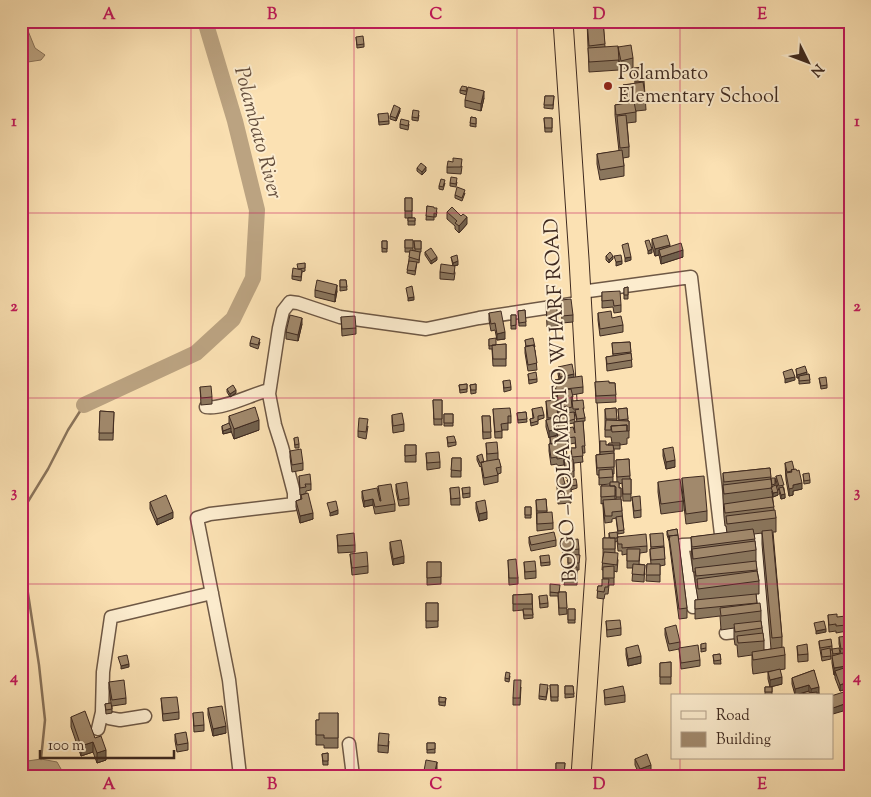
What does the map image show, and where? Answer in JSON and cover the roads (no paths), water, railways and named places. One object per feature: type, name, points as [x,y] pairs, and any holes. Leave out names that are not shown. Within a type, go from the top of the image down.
[{"type":"highway","name":"BOGO – POLAMBATO WHARF ROAD","points":[[563,21],[596,559],[581,776]]},
{"type":"street","points":[[240,776],[229,680],[197,518],[210,514],[294,504],[294,493],[274,425],[269,394],[278,328],[283,311],[290,302],[340,317],[426,329],[581,297],[691,277],[722,543]]},
{"type":"street","points":[[206,407],[221,406],[269,390]]},
{"type":"street","points":[[763,599],[693,607],[691,575],[682,545],[722,543],[757,538],[756,569],[763,599],[768,658]]},
{"type":"street","points":[[98,729],[102,712],[103,672],[111,617],[212,593]]},
{"type":"street","points":[[726,633],[765,629]]},
{"type":"street","points":[[102,712],[109,718],[120,720],[145,716]]},
{"type":"street","points":[[349,744],[352,776]]},
{"type":"waterway","name":"Polambato River","points":[[84,405],[196,353],[233,319],[253,278],[257,210],[235,121],[205,21]]},
{"type":"waterway","points":[[21,513],[84,405]]},
{"type":"waterway","points":[[21,548],[39,665],[45,720],[41,759]]},
{"type":"place","name":"Polambato Elementary School","points":[[608,86]]}]
